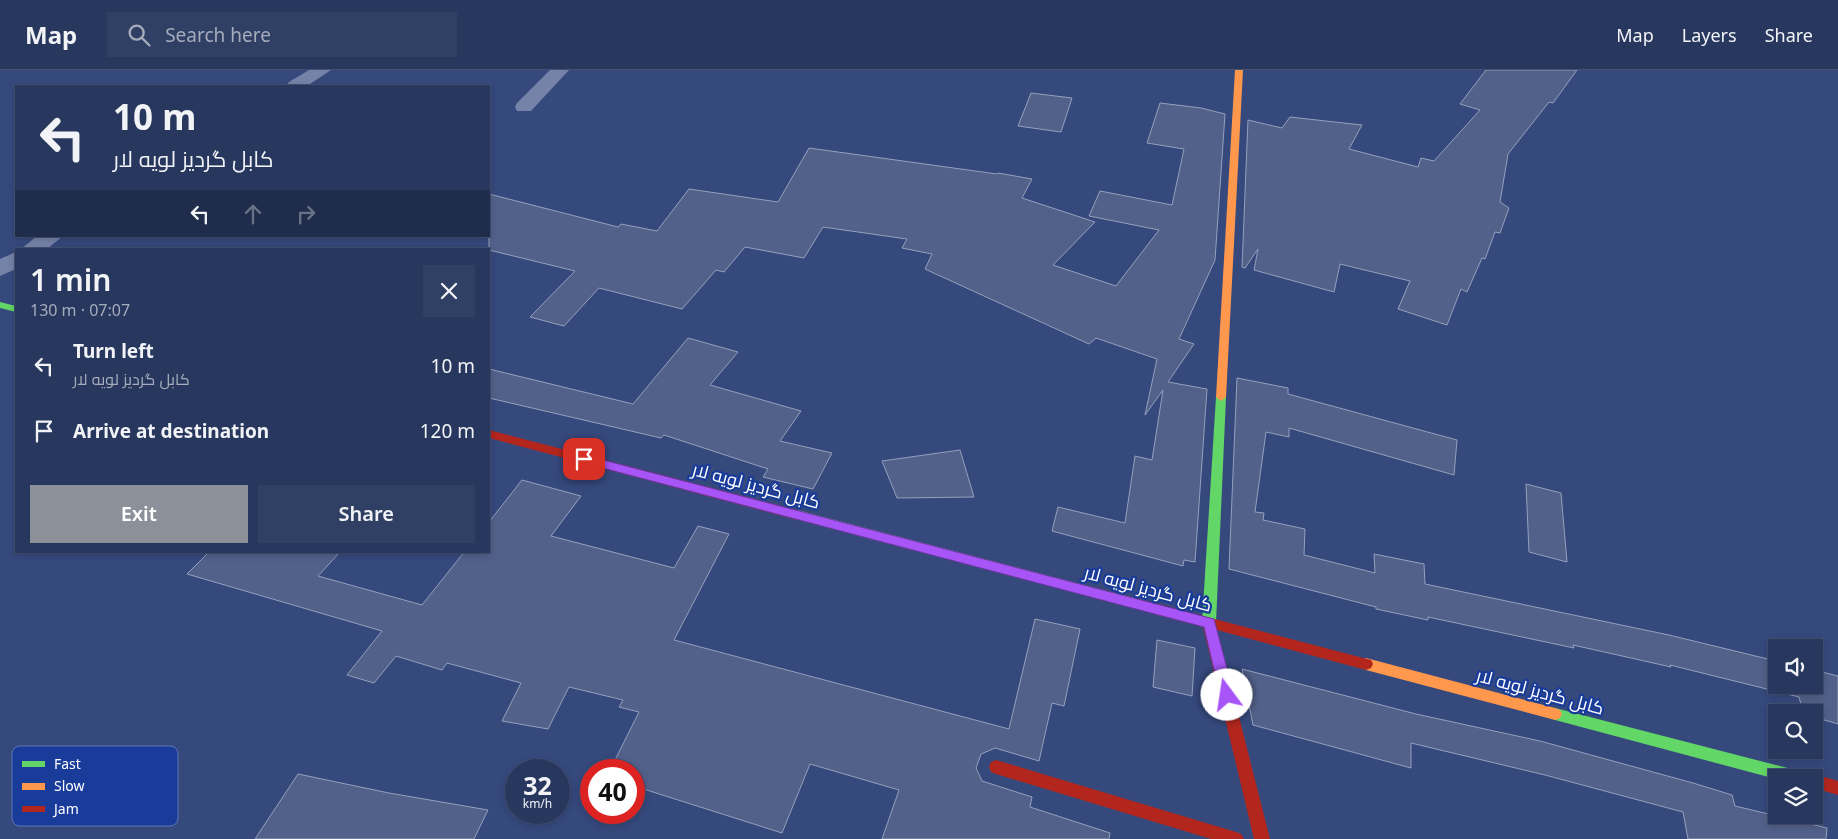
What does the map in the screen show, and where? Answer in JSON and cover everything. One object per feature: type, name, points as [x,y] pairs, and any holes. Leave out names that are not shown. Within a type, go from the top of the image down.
[{"type":"main road","points":[[1239,70],[1209,623],[1262,839]]},
{"type":"main road","points":[[0,305],[15,309]]},
{"type":"main road","name":"کابل گردیز لویه لار","points":[[490,434],[1768,770]]},
{"type":"main road","points":[[996,767],[1236,839]]},
{"type":"main road","points":[[1823,784],[1838,788]]},
{"type":"street","points":[[297,85],[322,70]]},
{"type":"street","points":[[524,107],[560,70]]},
{"type":"street","points":[[34,248],[50,237]]},
{"type":"street","points":[[0,269],[15,260]]},
{"type":"building","points":[[1486,70],[1577,70],[1553,103],[1549,102],[1508,154],[1500,202],[1509,208],[1500,233],[1495,232],[1485,259],[1482,258],[1467,292],[1461,289],[1447,325],[1398,309],[1410,281],[1340,264],[1334,292],[1254,270],[1258,249],[1245,268],[1242,267],[1248,120],[1282,128],[1290,117],[1362,125],[1349,149],[1418,167],[1421,158],[1434,161],[1480,110],[1460,104]]},
{"type":"building","points":[[1031,93],[1072,98],[1061,132],[1018,126]]},
{"type":"building","points":[[1160,103],[1201,108],[1225,114],[1215,260],[1179,339],[1194,344],[1168,382],[1207,389],[1195,562],[1184,560],[1183,566],[1052,531],[1058,507],[1125,523],[1135,456],[1152,460],[1163,390],[1145,415],[1157,359],[1096,338],[1089,344],[925,269],[932,254],[902,248],[907,239],[823,227],[804,258],[745,247],[724,272],[716,270],[682,309],[599,288],[564,326],[530,317],[575,271],[490,250],[489,248],[490,194],[618,227],[621,224],[657,231],[689,189],[778,202],[809,148],[1032,179],[1022,198],[1095,222],[1053,265],[1116,286],[1159,230],[1089,216],[1100,191],[1172,205],[1184,149],[1147,143]]},
{"type":"building","points":[[688,338],[738,352],[710,385],[801,411],[780,441],[832,453],[813,489],[763,477],[768,469],[664,435],[661,438],[490,398],[490,369],[633,404]]},
{"type":"building","points":[[1237,378],[1288,388],[1288,394],[1457,440],[1454,475],[1289,428],[1289,437],[1266,432],[1255,512],[1264,513],[1263,520],[1305,529],[1304,555],[1375,573],[1374,554],[1424,564],[1425,584],[1669,635],[1768,659],[1768,689],[1670,665],[1671,667],[1573,645],[1574,648],[1428,617],[1428,620],[1376,609],[1376,607],[1229,569]]},
{"type":"building","points":[[960,450],[974,497],[897,498],[882,461]]},
{"type":"building","points":[[522,480],[581,496],[551,536],[674,568],[698,526],[729,534],[674,640],[1009,729],[1035,619],[1080,629],[1064,706],[1052,703],[1039,761],[995,748],[981,754],[976,768],[982,781],[1032,797],[1030,807],[1110,833],[1109,839],[882,839],[899,790],[810,764],[782,833],[645,789],[645,759],[616,759],[639,712],[619,707],[623,700],[569,687],[548,729],[502,721],[521,683],[447,663],[442,670],[396,656],[374,683],[347,675],[382,631],[187,574],[208,553],[339,553],[318,576],[422,605],[463,553],[490,553],[490,521]]},
{"type":"building","points":[[1526,484],[1561,493],[1567,562],[1529,552]]},
{"type":"building","points":[[1157,640],[1195,648],[1192,696],[1153,687]]},
{"type":"building","points":[[1242,669],[1416,714],[1540,741],[1693,783],[1732,795],[1735,806],[1768,814],[1768,824],[1810,824],[1827,828],[1826,839],[1688,839],[1683,812],[1545,775],[1411,743],[1411,768],[1253,725]]},
{"type":"building","points":[[1823,672],[1838,676],[1838,724],[1823,720],[1823,704],[1801,704],[1799,697],[1787,694],[1823,694]]},
{"type":"building","points":[[298,774],[389,793],[488,810],[474,839],[255,839]]},
{"type":"traffic: fast","points":[[0,305],[15,309]]},
{"type":"traffic: fast","points":[[1209,623],[1221,397]]},
{"type":"traffic: fast","points":[[797,515],[1138,604]]},
{"type":"traffic: fast","points":[[1555,714],[1768,770]]},
{"type":"traffic: slow","points":[[1221,397],[1239,70]]},
{"type":"traffic: slow","points":[[1366,664],[1555,714]]},
{"type":"traffic: jam","points":[[490,434],[797,515]]},
{"type":"traffic: jam","points":[[1138,604],[1366,664]]},
{"type":"traffic: jam","points":[[1209,623],[1262,839]]},
{"type":"traffic: jam","points":[[996,767],[1236,839]]},
{"type":"traffic: jam","points":[[1823,784],[1838,788]]},
{"type":"route","points":[[584,459],[1209,623],[1227,695]]}]
